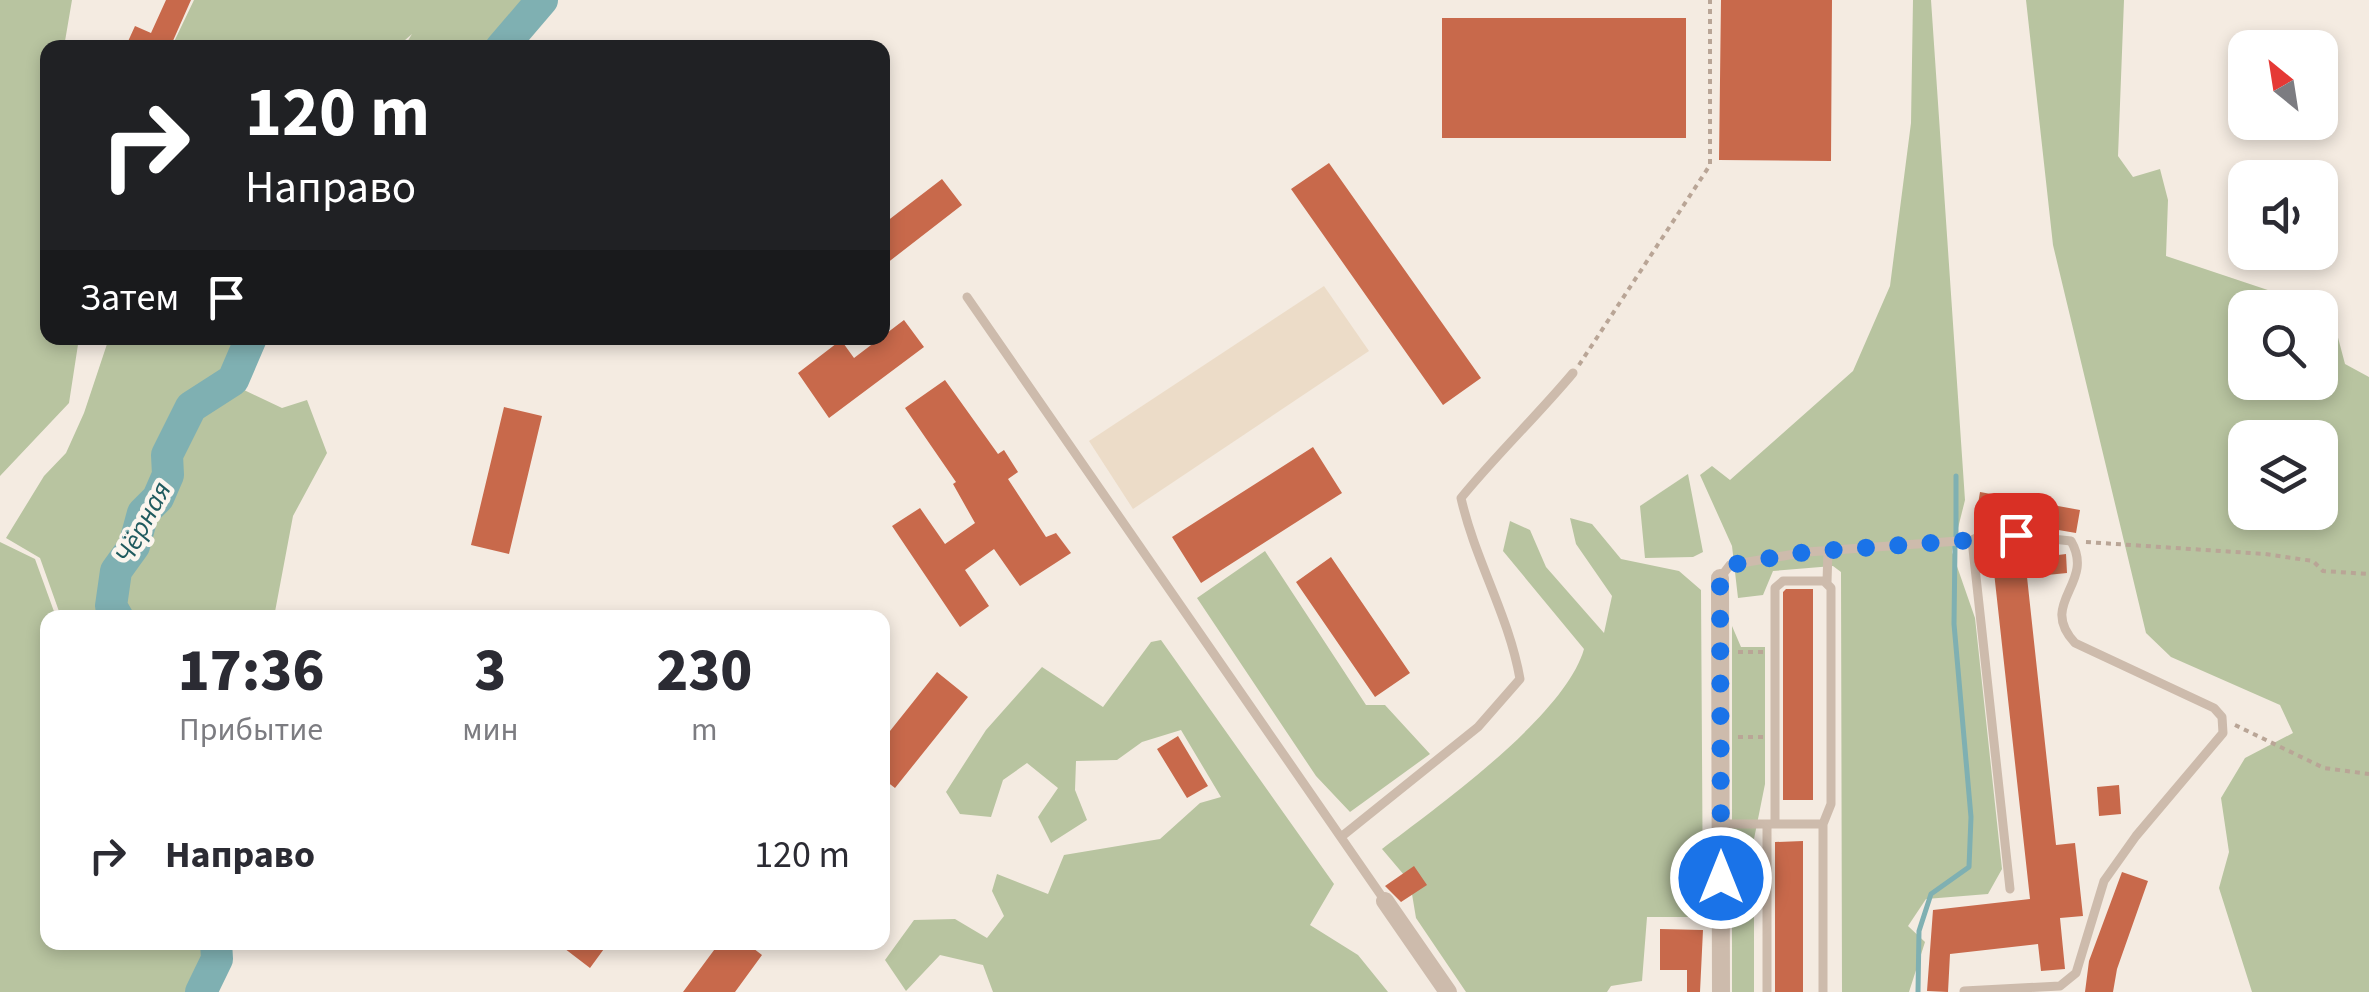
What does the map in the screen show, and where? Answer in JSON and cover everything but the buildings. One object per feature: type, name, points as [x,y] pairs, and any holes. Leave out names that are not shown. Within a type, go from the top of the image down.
[{"type":"street","points":[[1720,578],[1721,992]]},
{"type":"street","points":[[1384,900],[1448,992]]},
{"type":"lane","points":[[967,297],[1384,900]]},
{"type":"lane","points":[[1341,837],[1478,727],[1520,679],[1516,652],[1467,525],[1462,498],[1492,459],[1525,430],[1573,373]]},
{"type":"lane","points":[[1720,578],[1730,565],[1828,550],[1972,540],[1988,532],[2071,541],[2077,552],[2078,570],[2060,612],[2063,630],[2075,643],[2214,708],[2222,717],[2223,733],[2136,836],[2104,881],[2078,956],[2076,973],[2068,982],[2060,986],[1964,990]]},
{"type":"lane","points":[[1972,540],[2010,889]]},
{"type":"lane","points":[[1823,992],[1823,824],[1831,804],[1828,550]]},
{"type":"lane","points":[[1767,992],[1778,583],[1827,582]]},
{"type":"lane","points":[[1721,824],[1823,824]]},
{"type":"path","points":[[1573,373],[1710,165],[1710,0]]},
{"type":"path","points":[[2071,541],[2265,554],[2314,561],[2324,571],[2369,574]]},
{"type":"path","points":[[1720,652],[1775,652]]},
{"type":"path","points":[[2222,717],[2324,768],[2369,774]]},
{"type":"path","points":[[1720,737],[1776,737]]},
{"type":"green space","points":[[0,0],[72,0],[65,40],[40,40],[40,345],[78,345],[69,403],[0,476]]},
{"type":"green space","points":[[194,0],[530,0],[495,40],[408,40],[412,34],[405,40],[175,40]]},
{"type":"green space","points":[[1913,0],[1931,0],[1965,500],[1952,552],[1975,618],[2002,869],[1988,894],[1926,899],[1908,926],[1925,942],[1909,992],[1842,992],[1841,572],[1833,566],[1773,571],[1763,595],[1738,598],[1732,546],[1700,475],[1712,466],[1730,480],[1853,371],[1890,286],[1911,123]]},
{"type":"green space","points":[[2026,0],[2124,0],[2118,156],[2133,177],[2160,169],[2168,200],[2166,256],[2268,290],[2228,290],[2228,400],[2338,400],[2338,338],[2345,364],[2369,377],[2369,992],[2252,992],[2219,888],[2229,852],[2221,798],[2245,758],[2293,733],[2280,705],[2171,657],[2146,633],[2053,245]]},
{"type":"green space","points":[[107,345],[239,345],[233,353],[244,390],[282,408],[307,400],[327,453],[293,516],[275,610],[59,610],[40,558],[6,538],[44,476],[66,453]]},
{"type":"green space","points":[[1688,474],[1703,552],[1693,557],[1645,558],[1640,506]]},
{"type":"green space","points":[[1570,518],[1592,524],[1621,559],[1679,571],[1701,590],[1703,917],[1647,917],[1642,981],[1611,986],[1607,992],[1466,992],[1416,918],[1410,882],[1382,849],[1465,785],[1526,731],[1572,675],[1584,649],[1503,551],[1510,521],[1530,530],[1546,567],[1604,633],[1612,596],[1576,544]]},
{"type":"green space","points":[[0,542],[35,559],[53,610],[40,610],[40,950],[216,950],[222,971],[217,992],[0,992]]},
{"type":"green space","points":[[1265,551],[1366,705],[1385,705],[1430,754],[1350,812],[1316,776],[1197,598]]},
{"type":"green space","points":[[1732,626],[1741,647],[1765,647],[1765,784],[1754,839],[1754,992],[1732,992]]},
{"type":"green space","points":[[1161,640],[1334,884],[1310,925],[1358,955],[1388,992],[993,992],[983,965],[940,955],[906,991],[885,960],[914,920],[955,919],[987,938],[1004,916],[992,891],[997,874],[1048,894],[1064,855],[1160,839],[1200,803],[1221,797],[1181,730],[1142,742],[1117,760],[1076,761],[1075,790],[1087,820],[1051,843],[1038,817],[1058,788],[1027,763],[1003,780],[991,817],[960,814],[946,792],[986,730],[1042,667],[1103,707],[1151,642]]},
{"type":"shaded area","points":[[1324,286],[1369,351],[1133,509],[1089,441]]},
{"type":"waterway","name":"Чёрная","points":[[508,40],[542,0]]},
{"type":"waterway","name":"Чёрная","points":[[113,610],[116,571],[134,546],[143,513],[158,498],[168,475],[167,455],[191,407],[233,380],[248,345]]},
{"type":"waterway","points":[[1956,476],[1956,537]]},
{"type":"waterway","points":[[1918,992],[1919,931],[1931,894],[1969,867],[1971,817],[1954,624],[1955,546]]},
{"type":"waterway","name":"Чёрная","points":[[201,992],[217,959],[216,950]]},
{"type":"route","points":[[1721,878],[1720,578],[1730,565],[1806,552],[1972,540],[1988,532],[2016,535]]}]
